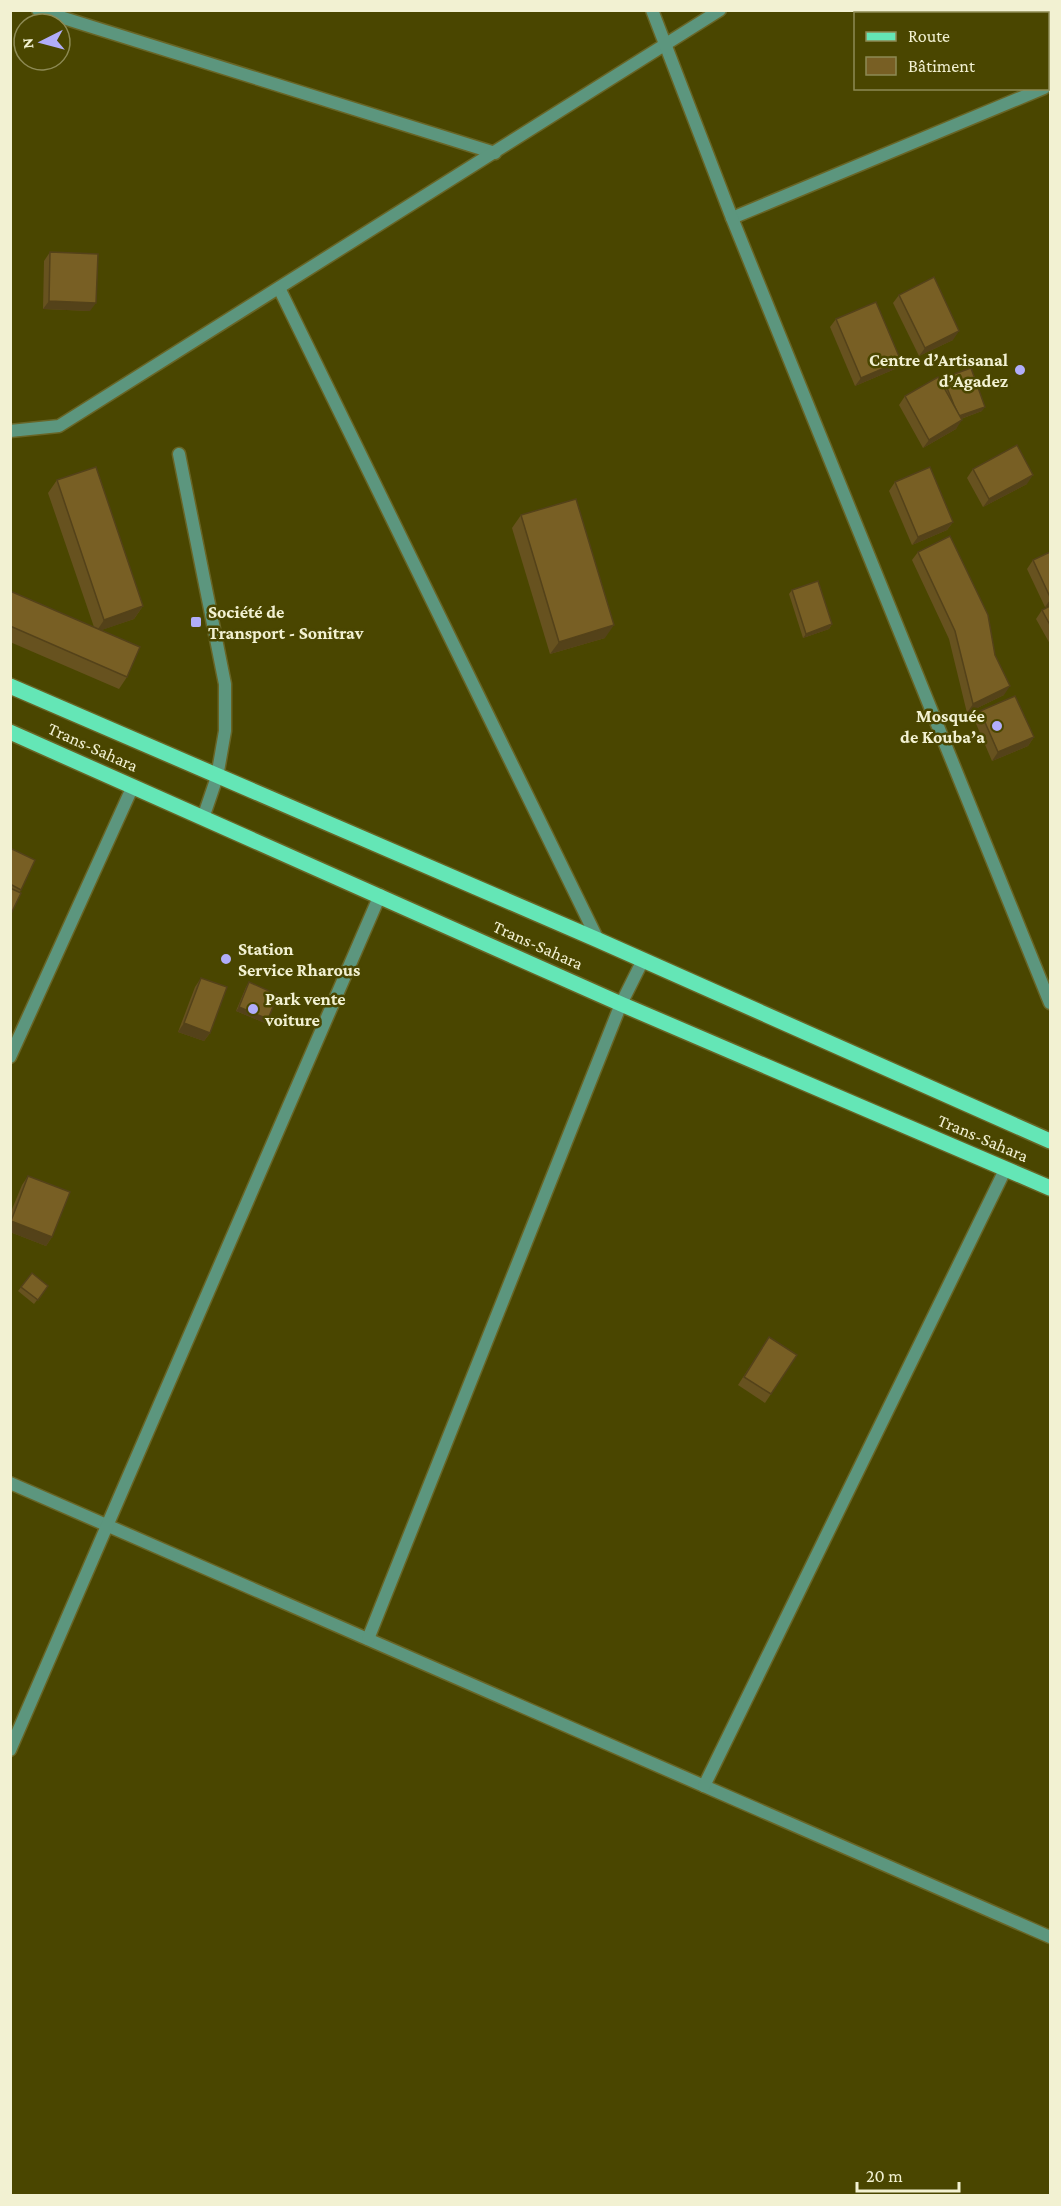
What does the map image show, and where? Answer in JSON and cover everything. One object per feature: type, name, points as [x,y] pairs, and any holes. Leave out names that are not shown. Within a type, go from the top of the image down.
[{"type":"main road","name":"Trans-Sahara","points":[[10,686],[598,940],[1050,1141]]},
{"type":"main road","name":"Trans-Sahara","points":[[10,732],[621,1004],[1050,1188]]},
{"type":"street","points":[[38,10],[495,153]]},
{"type":"street","points":[[652,10],[664,47],[732,218],[1050,1004]]},
{"type":"street","points":[[10,431],[59,426],[720,10]]},
{"type":"street","points":[[732,218],[1040,90]]},
{"type":"street","points":[[279,288],[598,940]]},
{"type":"street","points":[[179,454],[225,684],[225,731],[217,777],[203,818]]},
{"type":"street","points":[[10,1057],[133,786]]},
{"type":"street","points":[[10,1750],[380,895]]},
{"type":"street","points":[[368,1639],[621,1004],[643,960]]},
{"type":"street","points":[[704,1786],[1005,1170]]},
{"type":"street","points":[[10,1482],[1050,1937]]},
{"type":"building","points":[[50,252],[98,254],[96,303],[49,301]]},
{"type":"building","points":[[934,277],[959,331],[925,348],[899,295]]},
{"type":"building","points":[[876,302],[901,361],[861,378],[836,319]]},
{"type":"building","points":[[971,368],[985,407],[959,416],[943,378]]},
{"type":"building","points":[[938,377],[962,420],[929,440],[905,396]]},
{"type":"building","points":[[1017,445],[1033,475],[989,499],[973,469]]},
{"type":"building","points":[[96,467],[143,606],[104,620],[57,480]]},
{"type":"building","points":[[930,467],[953,522],[918,537],[895,482]]},
{"type":"building","points":[[576,499],[614,625],[559,642],[521,515]]},
{"type":"building","points":[[950,536],[988,615],[995,655],[1010,686],[973,704],[955,631],[918,552]]},
{"type":"building","points":[[1050,552],[1050,597],[1033,560]]},
{"type":"building","points":[[818,581],[832,624],[806,634],[792,590]]},
{"type":"building","points":[[10,591],[140,647],[127,677],[10,626]]},
{"type":"building","points":[[1050,606],[1050,625],[1042,610]]},
{"type":"building","points":[[1015,696],[1034,737],[998,752],[980,711]]},
{"type":"building","points":[[10,848],[35,860],[21,890],[10,884]]},
{"type":"building","points":[[10,888],[21,893],[10,916]]},
{"type":"building","points":[[201,978],[227,987],[210,1033],[184,1023]]},
{"type":"building","points":[[249,982],[278,995],[268,1019],[239,1007]]},
{"type":"building","points":[[28,1176],[70,1192],[52,1237],[11,1221]]},
{"type":"building","points":[[32,1273],[48,1286],[38,1300],[21,1287]]},
{"type":"building","points":[[769,1337],[797,1355],[771,1394],[744,1377]]},
{"type":"place","name":"Centre d’Artisanal d’Agadez","points":[[1020,370]]},
{"type":"place","name":"Société de Transport - Sonitrav","points":[[196,622]]},
{"type":"place","name":"Mosquée de Kouba’a","points":[[997,726]]},
{"type":"place","name":"Station Service Rharous","points":[[226,959]]},
{"type":"place","name":"Park vente voiture","points":[[253,1009]]}]
